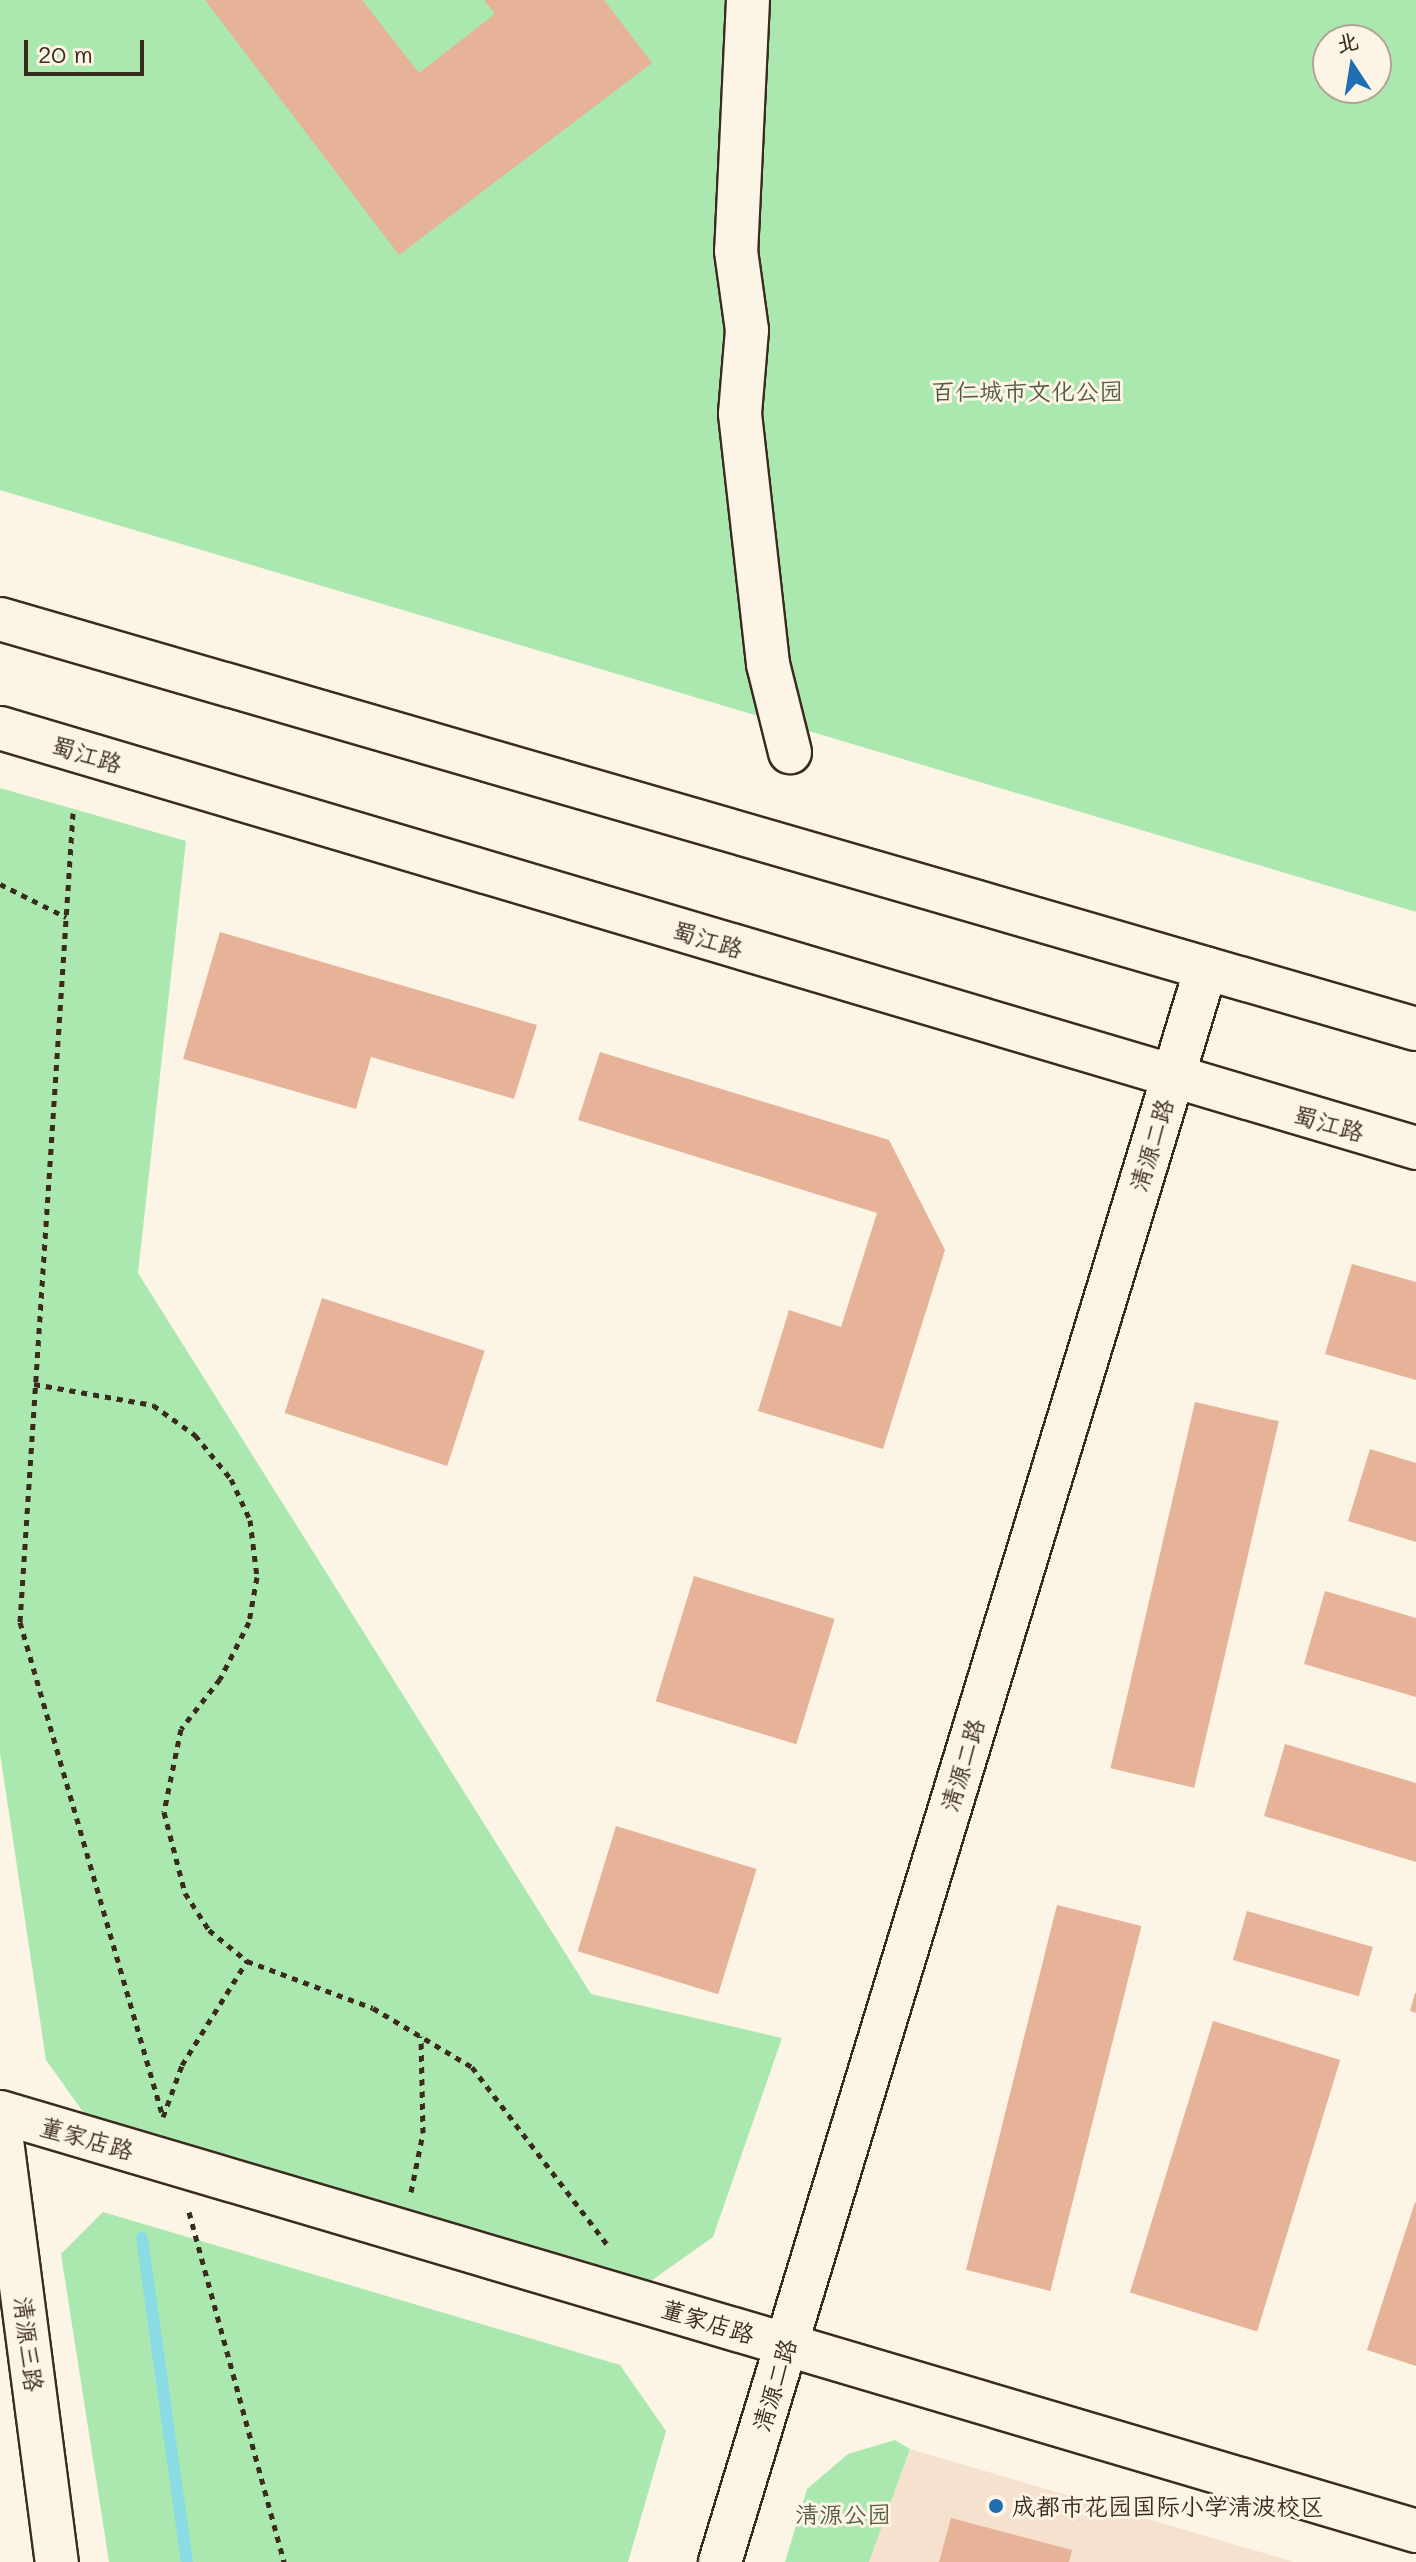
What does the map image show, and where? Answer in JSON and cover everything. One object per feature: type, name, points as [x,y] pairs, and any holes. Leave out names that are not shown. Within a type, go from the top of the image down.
[{"type":"street","points":[[748,0],[736,251],[747,330],[740,414],[768,664],[790,752]]},
{"type":"street","points":[[0,619],[1416,1029]]},
{"type":"street","name":"蜀江路","points":[[0,728],[1416,1148]]},
{"type":"street","name":"清源二路","points":[[720,2562],[1206,968]]},
{"type":"street","name":"董家店路","points":[[0,2112],[1416,2531]]},
{"type":"street","name":"清源三路","points":[[0,2125],[57,2562]]},
{"type":"path","points":[[73,813],[20,1622],[163,2117],[284,2562]]},
{"type":"path","points":[[0,884],[66,917]]},
{"type":"path","points":[[34,1384],[153,1405],[195,1435],[250,1520],[257,1577],[249,1622],[220,1679],[181,1729],[164,1812],[185,1893],[209,1930],[247,1961],[373,2008],[472,2067],[615,2255]]},
{"type":"path","points":[[163,2117],[182,2065],[247,1961]]},
{"type":"path","points":[[394,2229],[421,2148],[421,2035]]},
{"type":"shaded area","name":"成都市花园国际小学清波校区","points":[[910,2449],[1294,2562],[869,2562]]},
{"type":"green space","name":"百仁城市文化公园","points":[[0,0],[1416,0],[1416,912],[0,490]]},
{"type":"green space","points":[[0,788],[186,841],[138,1273],[591,1994],[782,2038],[713,2237],[644,2286],[86,2116],[46,2060],[0,1753]]},
{"type":"green space","points":[[103,2212],[620,2365],[666,2431],[628,2562],[109,2562],[61,2254]]},
{"type":"green space","name":"清源公园","points":[[895,2440],[910,2449],[869,2562],[785,2562],[807,2489],[848,2454]]},
{"type":"building","points":[[205,0],[362,0],[419,73],[495,14],[484,0],[604,0],[652,63],[399,255]]},
{"type":"building","points":[[220,932],[537,1025],[514,1099],[371,1057],[356,1109],[183,1059]]},
{"type":"building","points":[[600,1052],[889,1140],[945,1250],[883,1449],[758,1411],[789,1310],[841,1327],[877,1213],[578,1120]]},
{"type":"building","points":[[1352,1264],[1416,1282],[1416,1380],[1325,1354]]},
{"type":"building","points":[[322,1298],[485,1351],[447,1466],[285,1413]]},
{"type":"building","points":[[1195,1402],[1279,1421],[1194,1788],[1110,1768]]},
{"type":"building","points":[[1370,1449],[1416,1463],[1416,1542],[1348,1521]]},
{"type":"building","points":[[694,1576],[835,1619],[796,1744],[656,1701]]},
{"type":"building","points":[[1325,1591],[1416,1618],[1416,1697],[1304,1664]]},
{"type":"building","points":[[1285,1744],[1416,1783],[1416,1862],[1264,1816]]},
{"type":"building","points":[[616,1826],[757,1869],[718,1994],[578,1951]]},
{"type":"building","points":[[1057,1905],[1141,1926],[1050,2291],[966,2270]]},
{"type":"building","points":[[1247,1911],[1373,1947],[1359,1996],[1233,1960]]},
{"type":"building","points":[[1416,1993],[1416,2013],[1410,2011]]},
{"type":"building","points":[[1213,2021],[1340,2060],[1257,2331],[1130,2293]]},
{"type":"building","points":[[1416,2203],[1416,2366],[1367,2350]]},
{"type":"building","points":[[951,2518],[1072,2550],[1069,2562],[939,2562]]},
{"type":"waterway","points":[[142,2238],[187,2562]]},
{"type":"place","name":"成都市花园国际小学清波校区","points":[[996,2506]]}]
